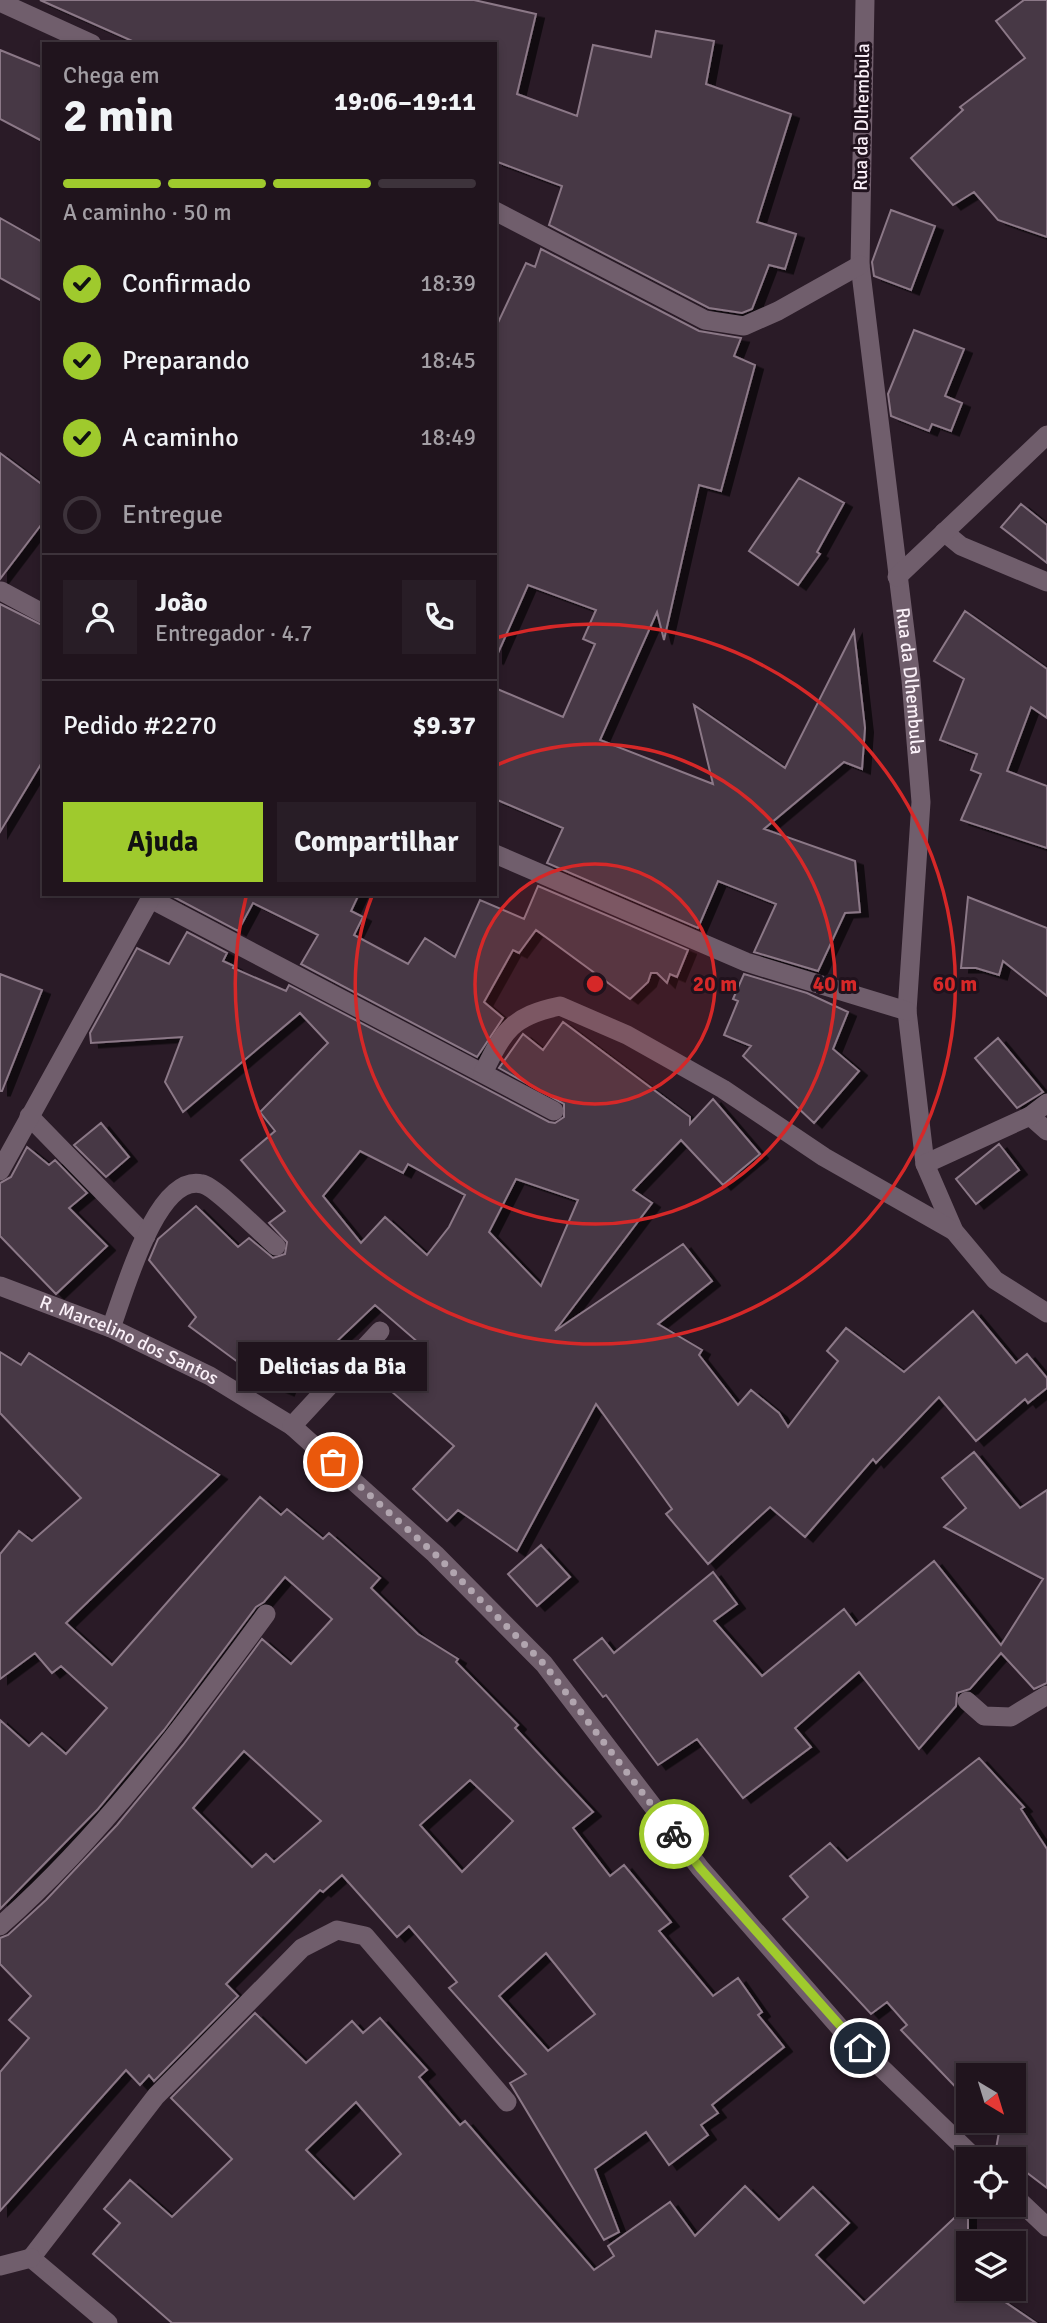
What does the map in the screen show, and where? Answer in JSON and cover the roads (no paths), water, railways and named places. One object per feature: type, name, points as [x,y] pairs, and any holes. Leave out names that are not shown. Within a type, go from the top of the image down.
[{"type":"street","name":"Rua da Dlhembula","points":[[865,0],[860,265],[911,680],[921,802],[907,1012],[925,1164],[954,1231],[995,1280],[1047,1313]]},
{"type":"street","points":[[0,2],[88,42]]},
{"type":"street","points":[[497,212],[705,320],[744,326],[778,311],[860,265]]},
{"type":"street","points":[[897,577],[1047,435]]},
{"type":"street","points":[[944,532],[961,546],[1047,582]]},
{"type":"street","points":[[1,591],[42,613]]},
{"type":"street","points":[[497,855],[746,962],[907,1012]]},
{"type":"street","points":[[0,1171],[152,897],[554,1111]]},
{"type":"street","points":[[483,1073],[497,1043],[517,1019],[560,1006],[627,1035],[711,1083],[824,1157],[954,1231]]},
{"type":"street","points":[[925,1164],[1030,1116],[1047,1103]]},
{"type":"street","points":[[29,1116],[146,1236]]},
{"type":"street","points":[[1030,1116],[1047,1130]]},
{"type":"street","points":[[111,1328],[146,1236],[170,1194],[187,1182],[205,1184],[276,1246]]},
{"type":"street","name":"R. Marcelino dos Santos","points":[[0,1286],[111,1328],[210,1377],[292,1426],[435,1554],[544,1664],[718,1888],[841,2029],[963,2147]]},
{"type":"street","points":[[292,1426],[380,1331]]},
{"type":"street","points":[[0,1926],[54,1878],[202,1701],[266,1614]]},
{"type":"street","points":[[967,1702],[984,1716],[1011,1717],[1047,1695]]},
{"type":"street","points":[[0,2266],[31,2258],[156,2096],[302,1948],[337,1930],[365,1936],[507,2102]]},
{"type":"street","points":[[1026,2207],[1047,2227]]},
{"type":"street","points":[[31,2258],[108,2323]]},
{"type":"place","name":"Delicias da Bia","points":[[333,1462]]}]
